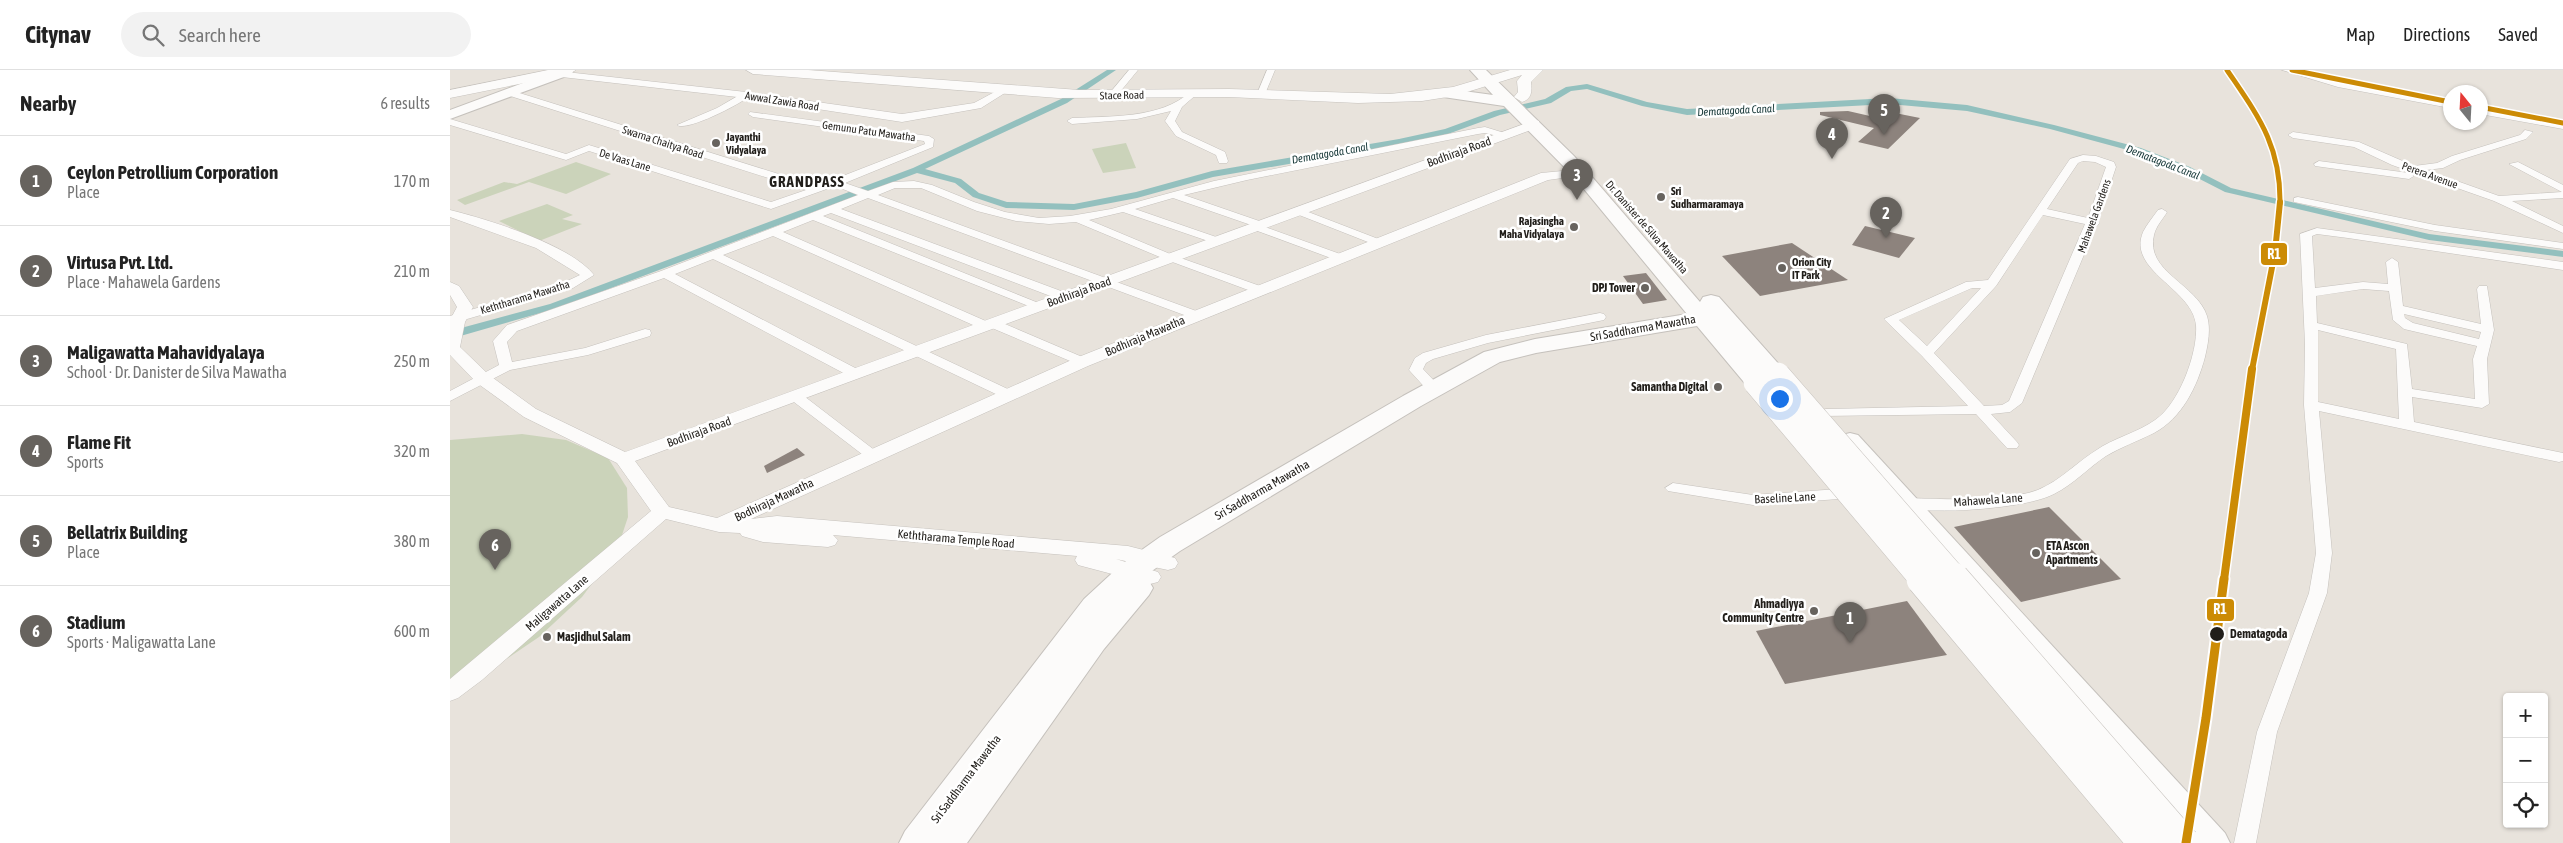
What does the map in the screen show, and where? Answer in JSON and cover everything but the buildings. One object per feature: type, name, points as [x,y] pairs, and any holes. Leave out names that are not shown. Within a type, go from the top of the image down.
[{"type":"highway","name":"Dr. Danister de Silva Mawatha","points":[[1478,70],[1495,77],[1722,328]]},
{"type":"highway","points":[[1449,94],[1477,95],[1524,108]]},
{"type":"highway","name":"Dr. Danister de Silva Mawatha","points":[[1524,108],[1558,129],[1619,195],[1722,328]]},
{"type":"highway","points":[[1722,328],[2183,843]]},
{"type":"highway","name":"Sri Saddharma Mawatha","points":[[918,843],[1094,607],[1150,567],[1434,389],[1484,361],[1508,352],[1722,328]]},
{"type":"highway","name":"Sri Saddharma Mawatha","points":[[945,843],[1093,641],[1150,567],[1496,369],[1552,354],[1722,328]]},
{"type":"highway","points":[[1767,379],[2145,843]]},
{"type":"main road","name":"Stace Road","points":[[753,70],[1058,94],[1105,96],[1261,94],[1378,101],[1449,94],[1495,77],[1522,70]]},
{"type":"main road","points":[[1524,108],[1525,92],[1523,85],[1536,70]]},
{"type":"main road","points":[[450,115],[564,72]]},
{"type":"main road","points":[[450,94],[564,72]]},
{"type":"main road","points":[[1722,328],[1826,413],[2020,627],[2168,795],[2214,843]]},
{"type":"main road","points":[[1722,328],[1749,382],[1956,640],[2124,843]]},
{"type":"main road","points":[[1956,640],[1980,651],[1994,653],[2002,651],[2013,642],[2020,627]]},
{"type":"street","points":[[1105,96],[1134,70]]},
{"type":"street","points":[[1261,94],[1271,70]]},
{"type":"street","points":[[2286,70],[2338,84],[2443,104]]},
{"type":"street","name":"Awwal Zawia Road","points":[[564,72],[746,95],[902,118],[977,106],[1002,91]]},
{"type":"street","name":"Swarna Chaitya Road","points":[[510,92],[817,190]]},
{"type":"street","points":[[1193,94],[1178,107],[1170,121],[1178,134],[1216,151],[1221,154],[1223,161]]},
{"type":"street","points":[[682,125],[720,110],[746,95]]},
{"type":"street","points":[[1072,121],[1124,117],[1178,107]]},
{"type":"street","name":"Bodhiraja Road","points":[[624,459],[1506,135],[1524,108]]},
{"type":"street","points":[[2488,112],[2563,126]]},
{"type":"street","name":"Gemunu Patu Mawatha","points":[[753,114],[929,139],[930,145],[836,183],[771,206]]},
{"type":"street","name":"De Vaas Lane","points":[[450,122],[566,157],[589,148],[771,206]]},
{"type":"street","points":[[506,366],[500,341],[512,328],[665,274],[870,193],[893,186],[914,183],[935,188],[960,201],[991,211],[1041,221],[1080,220],[1215,184],[1415,147],[1485,130],[1506,135]]},
{"type":"street","points":[[2319,164],[2412,172],[2439,166],[2456,158],[2523,137],[2528,132]]},
{"type":"street","name":"Perera Avenue","points":[[2292,135],[2356,144],[2412,172],[2498,199],[2563,230]]},
{"type":"street","name":"Mahawela Gardens","points":[[1826,413],[2005,409],[2015,403],[2094,222],[2111,167],[2102,161],[2092,158],[2081,157],[2074,161],[1992,283],[1927,353]]},
{"type":"street","points":[[2514,164],[2563,189]]},
{"type":"street","name":"Bodhiraja Mawatha","points":[[720,525],[872,454],[1195,314],[1546,176],[1579,172]]},
{"type":"street","points":[[2397,184],[2412,172]]},
{"type":"street","points":[[836,183],[870,193],[1195,314]]},
{"type":"street","points":[[1173,195],[1339,258]]},
{"type":"street","points":[[2498,199],[2563,195]]},
{"type":"street","points":[[2298,200],[2434,228],[2563,246]]},
{"type":"street","points":[[831,209],[1065,297]]},
{"type":"street","points":[[1124,209],[1218,241]]},
{"type":"street","points":[[1298,211],[1377,242]]},
{"type":"street","points":[[2040,211],[2094,222]]},
{"type":"street","name":"Mahawela Lane","points":[[1907,503],[1998,501],[2038,495],[2061,484],[2106,450],[2163,421],[2176,406],[2191,377],[2204,339],[2201,316],[2194,302],[2157,268],[2149,258],[2148,234],[2162,212]]},
{"type":"street","name":"Keththarama Mawatha","points":[[450,213],[535,243],[576,265],[588,275],[569,285],[456,320]]},
{"type":"street","points":[[812,216],[1040,306]]},
{"type":"street","points":[[1080,220],[1171,258],[1259,290]]},
{"type":"street","points":[[2522,241],[2548,223]]},
{"type":"street","points":[[2245,843],[2267,732],[2318,594],[2324,553],[2311,405],[2311,325],[2305,248],[2306,234],[2310,231],[2562,268]]},
{"type":"street","points":[[773,232],[990,325],[1082,362]]},
{"type":"street","points":[[713,255],[915,352],[1008,394]]},
{"type":"street","points":[[2392,262],[2398,320],[2409,326],[2484,344]]},
{"type":"street","points":[[665,274],[856,374]]},
{"type":"street","points":[[1992,283],[1970,285],[1890,319],[1927,353],[2012,445]]},
{"type":"street","points":[[2310,293],[2350,285],[2372,284],[2395,289]]},
{"type":"street","points":[[450,287],[454,289],[465,307],[456,320],[452,346],[483,379],[530,413],[624,459],[662,512]]},
{"type":"street","points":[[2405,392],[2482,404],[2480,359],[2488,330],[2483,289]]},
{"type":"street","points":[[2397,308],[2488,330]]},
{"type":"street","points":[[1434,389],[1416,370],[1416,366],[1428,356],[1486,339],[1600,317]]},
{"type":"street","points":[[2311,325],[2402,347],[2407,425]]},
{"type":"street","points":[[450,397],[506,366],[588,351],[646,333]]},
{"type":"street","points":[[795,396],[872,454]]},
{"type":"street","points":[[2311,405],[2559,457]]},
{"type":"street","name":"Baseline Lane","points":[[1673,488],[1753,500],[1839,494]]},
{"type":"street","name":"Keththarama Temple Road","points":[[662,512],[720,525],[742,526],[750,532],[763,535],[847,535],[991,547],[1150,567]]},
{"type":"street","name":"Maligawatta Lane","points":[[450,692],[474,674],[662,512]]},
{"type":"green space","points":[[1126,143],[1136,168],[1103,173],[1092,149]]},
{"type":"green space","points":[[576,162],[611,174],[566,194],[529,182],[465,205],[457,200],[504,182],[517,184]]},
{"type":"green space","points":[[547,204],[573,215],[562,219],[582,224],[539,241],[499,221]]},
{"type":"green space","points":[[522,434],[566,440],[608,458],[627,488],[628,517],[617,550],[582,597],[539,637],[450,697],[450,440]]},
{"type":"waterway","points":[[916,170],[1064,101],[1112,70]]},
{"type":"waterway","name":"Dematagoda Canal","points":[[916,170],[958,181],[976,195],[1006,205],[1074,207],[1137,195],[1212,174],[1399,142],[1448,131],[1497,113],[1548,101],[1569,89],[1587,86],[1645,104],[1687,112],[1889,101],[1967,108],[2051,127],[2138,150],[2187,169],[2228,190],[2429,237],[2563,254]]},
{"type":"waterway","points":[[450,335],[554,306],[916,170]]},
{"type":"transit line","name":"R1","points":[[2186,843],[2215,655],[2238,467],[2256,341],[2275,252],[2280,206],[2281,184],[2274,151],[2257,115],[2227,70]]},
{"type":"transit line","name":"R1","points":[[2292,70],[2443,101]]},
{"type":"transit line","name":"R1","points":[[2488,109],[2563,123]]},
{"type":"place","name":"Bellatrix Building","points":[[1884,135]]},
{"type":"place","name":"Jayanthi Vidyalaya","points":[[716,143]]},
{"type":"place","name":"Flame Fit","points":[[1832,159]]},
{"type":"place","name":"Sri Sudharmaramaya","points":[[1661,197]]},
{"type":"place","name":"Maligawatta Mahavidyalaya","points":[[1577,200]]},
{"type":"place","name":"Rajasingha Maha Vidyalaya","points":[[1574,227]]},
{"type":"place","name":"Virtusa Pvt. Ltd.","points":[[1886,238]]},
{"type":"place","name":"Orion City IT Park","points":[[1782,268]]},
{"type":"place","name":"DPJ Tower","points":[[1645,288]]},
{"type":"place","name":"Samantha Digital","points":[[1718,387]]},
{"type":"place","name":"ETA Ascon Apartments","points":[[2036,553]]},
{"type":"place","name":"Stadium","points":[[495,570]]},
{"type":"place","name":"Ahmadiyya Community Centre","points":[[1814,611]]},
{"type":"place","name":"Dematagoda","points":[[2217,634]]},
{"type":"place","name":"Masjidhul Salam","points":[[547,637]]},
{"type":"place","name":"Ceylon Petrollium Corporation","points":[[1850,643]]},
{"type":"district","name":"GRANDPASS","points":[[807,182]]}]
